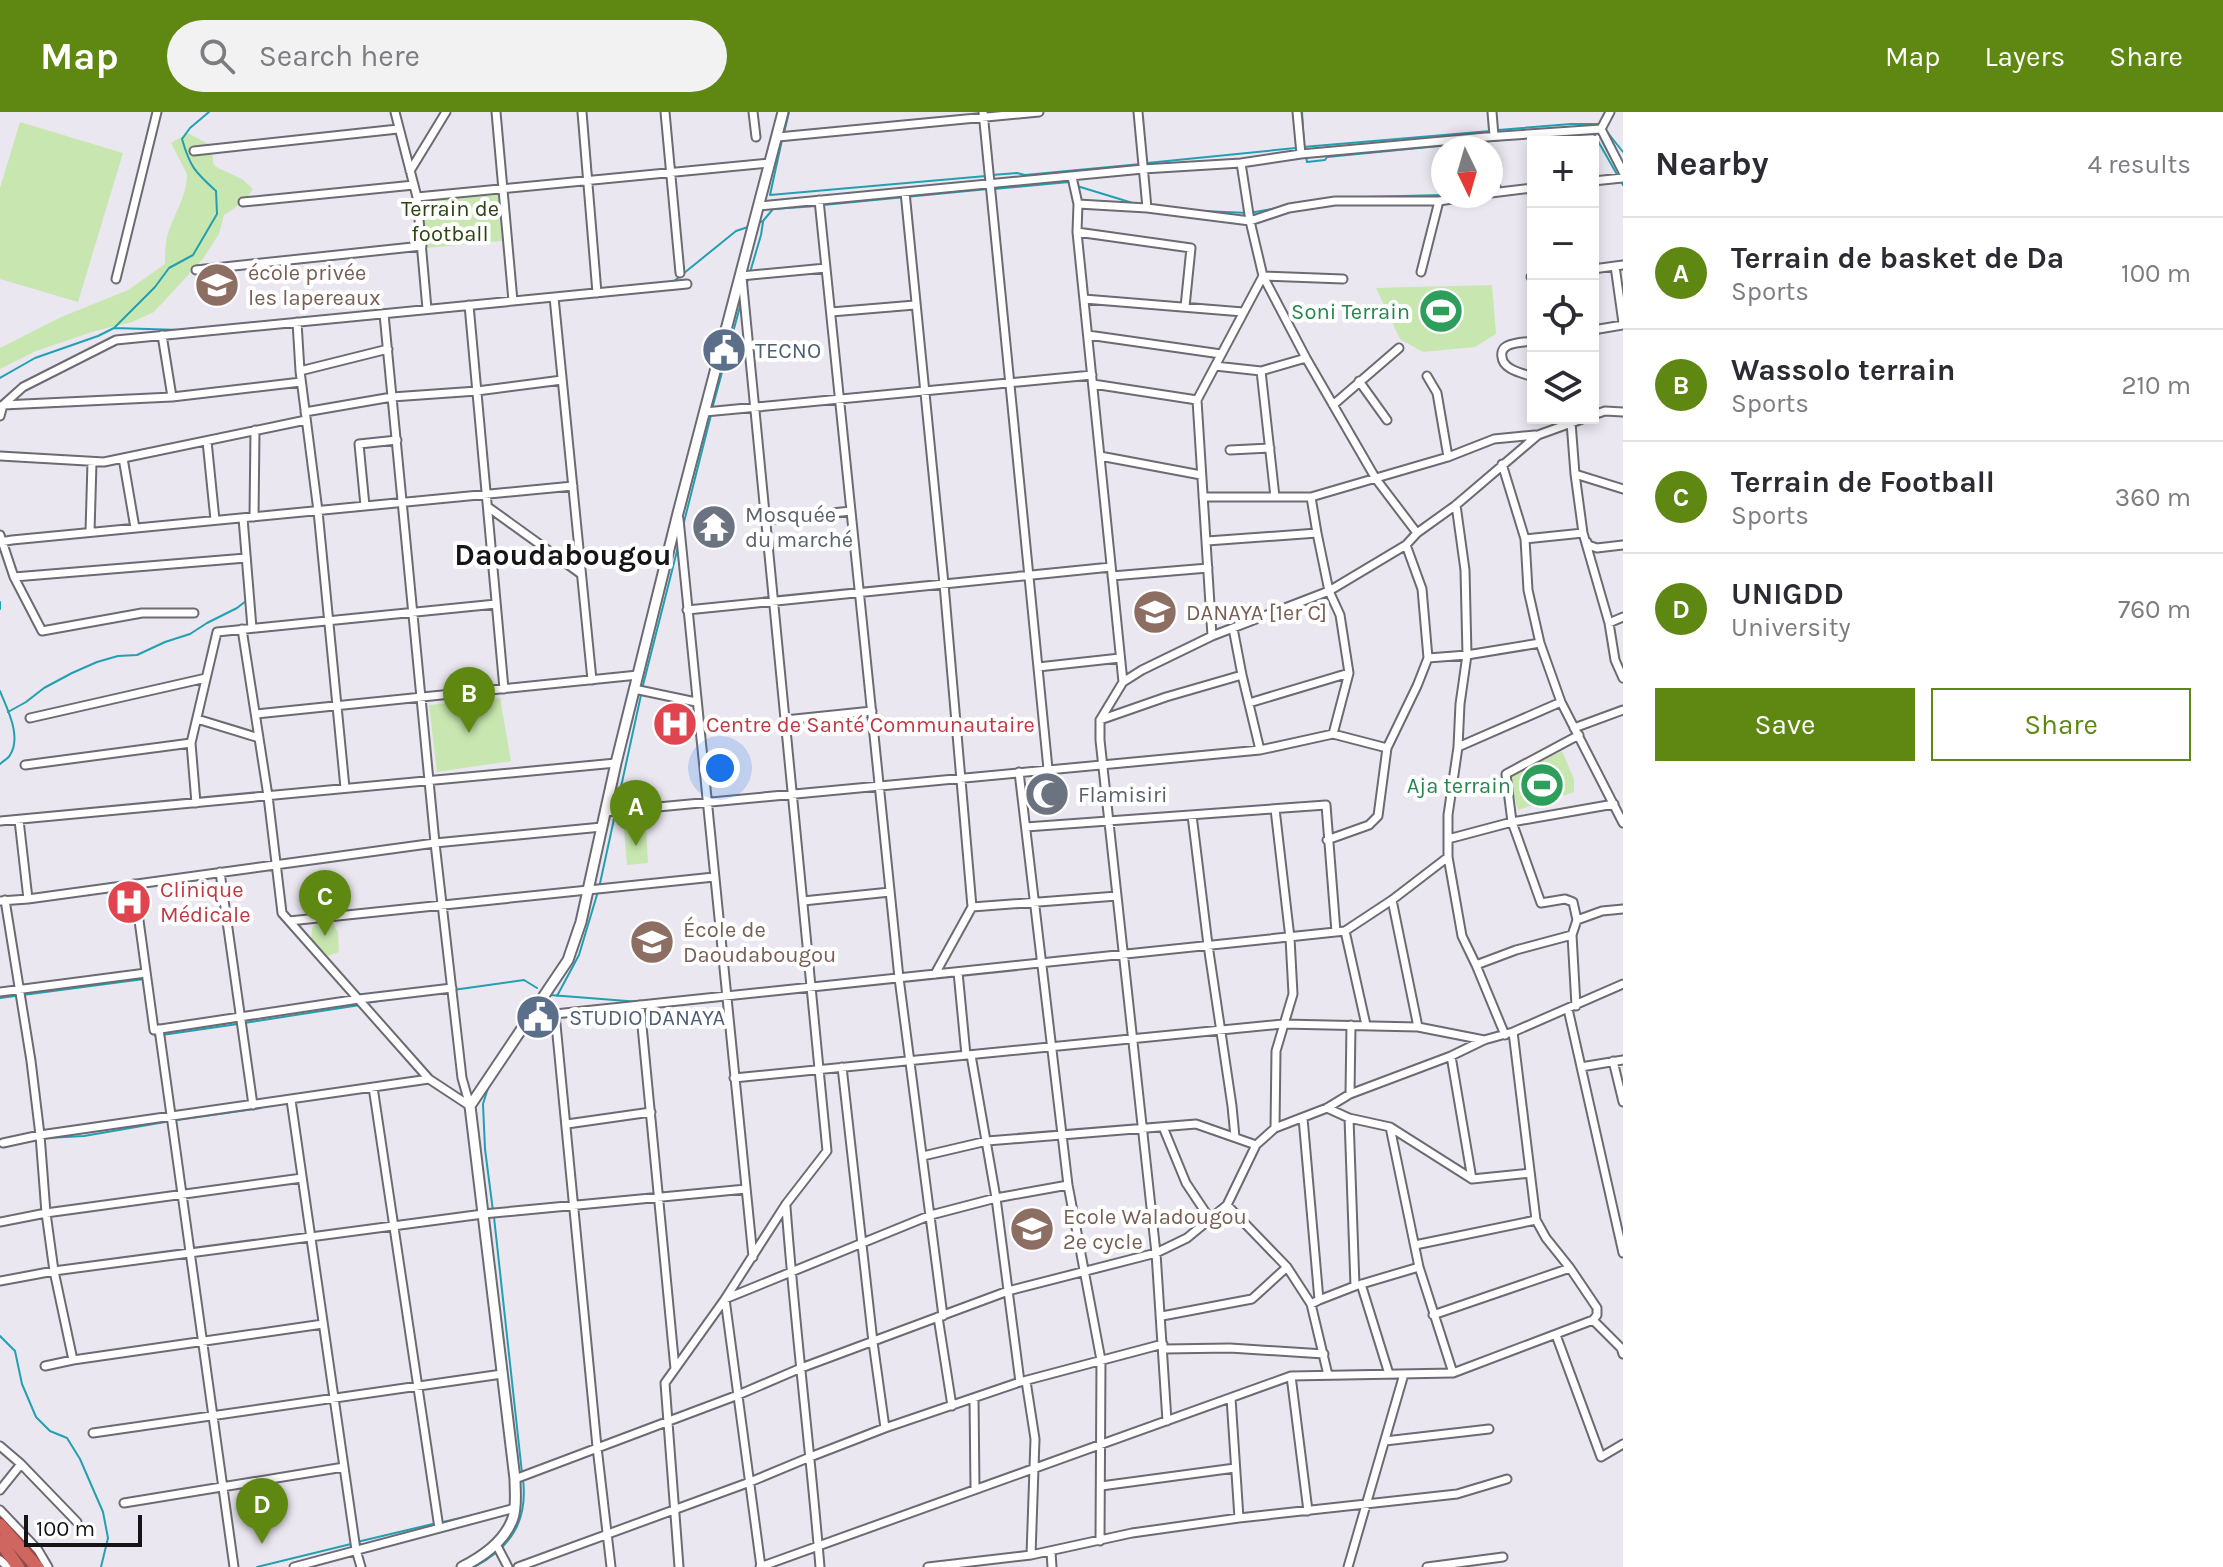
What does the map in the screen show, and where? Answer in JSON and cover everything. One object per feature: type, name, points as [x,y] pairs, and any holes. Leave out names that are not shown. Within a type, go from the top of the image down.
[{"type":"highway","points":[[0,1525],[37,1567]]},
{"type":"highway","points":[[0,1541],[18,1567]]},
{"type":"street","points":[[116,279],[157,112]]},
{"type":"street","points":[[395,112],[417,197],[427,309]]},
{"type":"street","points":[[410,171],[446,112]]},
{"type":"street","points":[[496,112],[513,301]]},
{"type":"street","points":[[582,112],[597,293]]},
{"type":"street","points":[[665,112],[680,273]]},
{"type":"street","points":[[753,112],[756,137]]},
{"type":"street","points":[[470,1106],[568,960],[581,922],[634,689],[783,112]]},
{"type":"street","points":[[778,137],[1039,112]]},
{"type":"street","points":[[1138,112],[1147,208]]},
{"type":"street","points":[[1297,112],[1301,154]]},
{"type":"street","points":[[1490,136],[1492,112]]},
{"type":"street","points":[[1601,129],[1611,113]]},
{"type":"street","points":[[984,115],[1048,769]]},
{"type":"street","points":[[194,151],[398,129]]},
{"type":"street","points":[[1503,136],[1601,129]]},
{"type":"street","points":[[1601,129],[1623,172]]},
{"type":"street","points":[[759,206],[1143,169],[1241,163],[1301,154],[1431,142]]},
{"type":"street","points":[[417,197],[770,163]]},
{"type":"street","points":[[1241,163],[1263,276],[1376,479],[1417,533]]},
{"type":"street","points":[[1072,177],[1078,204],[1077,232],[1123,682]]},
{"type":"street","points":[[1599,180],[1623,178]]},
{"type":"street","points":[[243,202],[414,185]]},
{"type":"street","points":[[1503,191],[1527,189]]},
{"type":"street","points":[[905,192],[972,907],[935,974]]},
{"type":"street","points":[[819,200],[899,978],[931,1215],[952,1406]]},
{"type":"street","points":[[1078,204],[1147,208],[1250,221],[1289,208],[1335,201],[1431,201]]},
{"type":"street","points":[[1421,272],[1437,208]]},
{"type":"street","points":[[1077,232],[1191,248],[1185,307]]},
{"type":"street","points":[[196,270],[422,246]]},
{"type":"street","points":[[1599,268],[1619,266],[1623,324],[1599,329]]},
{"type":"street","points":[[741,276],[826,268]]},
{"type":"street","points":[[679,1567],[665,1383],[725,1299],[786,1204],[827,1151],[741,276]]},
{"type":"street","points":[[1263,276],[1343,279]]},
{"type":"street","points":[[1212,636],[1197,400],[1263,276]]},
{"type":"street","points":[[0,416],[3,405],[23,387],[116,340],[687,284]]},
{"type":"street","points":[[554,297],[592,680]]},
{"type":"street","points":[[1084,299],[1243,312]]},
{"type":"street","points":[[469,305],[504,689]]},
{"type":"street","points":[[831,312],[915,305]]},
{"type":"street","points":[[384,314],[435,843],[462,1078],[470,1106],[515,1479],[515,1508],[507,1532],[496,1544],[462,1567]]},
{"type":"street","points":[[297,322],[345,788]]},
{"type":"street","points":[[162,335],[172,397]]},
{"type":"street","points":[[1088,335],[1221,354]]},
{"type":"street","points":[[1527,342],[1507,346],[1502,351],[1505,365],[1527,375]]},
{"type":"street","points":[[1333,405],[1399,348]]},
{"type":"street","points":[[300,371],[388,349]]},
{"type":"street","points":[[1215,366],[1261,371],[1306,358]]},
{"type":"street","points":[[1261,371],[1275,497]]},
{"type":"street","points":[[1427,376],[1437,393],[1448,457]]},
{"type":"street","points":[[0,456],[104,462],[392,397],[477,391],[562,380]]},
{"type":"street","points":[[705,412],[1010,382],[1092,380],[1197,400]]},
{"type":"street","points":[[1359,381],[1387,420]]},
{"type":"street","points":[[3,405],[172,397],[301,382]]},
{"type":"street","points":[[1599,408],[1605,411]]},
{"type":"street","points":[[1599,413],[1623,412]]},
{"type":"street","points":[[1203,497],[1311,497],[1448,457],[1494,439],[1538,435],[1566,424]]},
{"type":"street","points":[[1571,424],[1583,533],[1609,623],[1615,660],[1622,674]]},
{"type":"street","points":[[254,517],[255,430]]},
{"type":"street","points":[[1167,1421],[1156,1253],[1102,764],[1100,720],[1123,682],[1155,663],[1212,636],[1329,591],[1406,545],[1538,435]]},
{"type":"street","points":[[365,506],[359,444],[397,440]]},
{"type":"street","points":[[207,441],[215,520]]},
{"type":"street","points":[[1230,450],[1270,448]]},
{"type":"street","points":[[1100,456],[1201,475]]},
{"type":"street","points":[[123,458],[135,528]]},
{"type":"street","points":[[90,532],[92,462]]},
{"type":"street","points":[[1502,464],[1525,539],[1528,590],[1540,643],[1561,702],[1623,823]]},
{"type":"street","points":[[1575,474],[1623,489]]},
{"type":"street","points":[[194,613],[142,613],[42,631],[14,577],[1,540],[573,486]]},
{"type":"street","points":[[1311,497],[1329,591],[1340,615],[1349,673],[1333,734]]},
{"type":"street","points":[[725,1299],[760,1567],[1291,1376],[1453,1373],[1593,1320],[1597,1308],[1536,1220],[1509,1034],[1462,936],[1448,857],[1448,815],[1467,655],[1465,570],[1456,505]]},
{"type":"street","points":[[488,507],[581,574]]},
{"type":"street","points":[[766,520],[851,511]]},
{"type":"street","points":[[678,513],[753,1257]]},
{"type":"street","points":[[243,518],[252,628]]},
{"type":"street","points":[[1207,541],[1317,533]]},
{"type":"street","points":[[1525,539],[1583,533]]},
{"type":"street","points":[[1583,533],[1588,545],[1597,548],[1623,545]]},
{"type":"street","points":[[1327,840],[1369,825],[1378,816],[1387,748],[1428,658],[1422,589],[1406,545]]},
{"type":"street","points":[[14,577],[246,558]]},
{"type":"street","points":[[687,610],[1029,575],[1208,568]]},
{"type":"street","points":[[196,803],[191,743],[217,632],[496,604]]},
{"type":"street","points":[[1609,623],[1623,617]]},
{"type":"street","points":[[1233,628],[1260,750]]},
{"type":"street","points":[[242,629],[268,796],[282,913],[429,1079],[470,1106]]},
{"type":"street","points":[[1428,658],[1540,643]]},
{"type":"street","points":[[1038,667],[1120,658]]},
{"type":"street","points":[[1249,703],[1349,673]]},
{"type":"street","points":[[256,714],[638,675]]},
{"type":"street","points":[[1100,720],[1242,675]]},
{"type":"street","points":[[30,718],[206,678]]},
{"type":"street","points":[[634,689],[696,702]]},
{"type":"street","points":[[1458,747],[1561,702]]},
{"type":"street","points":[[1623,710],[1576,732],[1506,774],[1512,822],[1541,903],[1565,899],[1573,902],[1577,920],[1572,935],[1572,1008],[1581,1067],[1623,1253]]},
{"type":"street","points":[[785,720],[872,711]]},
{"type":"street","points":[[197,719],[259,738]]},
{"type":"street","points":[[605,812],[1260,750],[1333,734],[1387,748]]},
{"type":"street","points":[[25,765],[191,743]]},
{"type":"street","points":[[0,821],[616,763]]},
{"type":"street","points":[[1019,772],[1061,1135],[1101,1360],[1100,1541]]},
{"type":"street","points":[[1448,839],[1512,822],[1614,804]]},
{"type":"street","points":[[1026,827],[1326,805],[1327,840],[1340,932],[1366,1025]]},
{"type":"street","points":[[1275,809],[1290,938],[1293,994],[1276,1051],[1275,1128]]},
{"type":"street","points":[[1192,815],[1235,1137]]},
{"type":"street","points":[[19,820],[28,899]]},
{"type":"street","points":[[73,1360],[54,1271],[31,1061],[2,900],[28,899],[435,843],[602,827]]},
{"type":"street","points":[[538,1005],[555,1014],[1340,932],[1392,900],[1448,857]]},
{"type":"street","points":[[220,872],[253,1105]]},
{"type":"street","points":[[289,921],[714,877]]},
{"type":"street","points":[[134,884],[154,1030],[452,988]]},
{"type":"street","points":[[803,901],[890,892]]},
{"type":"street","points":[[972,907],[1117,896]]},
{"type":"street","points":[[1392,900],[1418,1027]]},
{"type":"street","points":[[1577,920],[1602,911],[1623,909]]},
{"type":"street","points":[[1476,965],[1572,935]]},
{"type":"street","points":[[958,972],[968,1055],[987,1141],[1008,1291],[1035,1439],[1031,1555]]},
{"type":"street","points":[[0,992],[146,973]]},
{"type":"street","points":[[515,1479],[1008,1291],[1156,1253],[1187,1238],[1227,1205],[1256,1145],[1275,1128],[1327,1108],[1350,1094],[1451,1056],[1484,1040],[1509,1034],[1623,984]]},
{"type":"street","points":[[640,1005],[675,1369]]},
{"type":"street","points":[[555,1014],[611,1567]]},
{"type":"street","points":[[734,1078],[1283,1024],[1418,1027],[1484,1040]]},
{"type":"street","points":[[1350,1094],[1351,1025]]},
{"type":"street","points":[[159,1029],[234,1567]]},
{"type":"street","points":[[1451,1056],[1472,1179]]},
{"type":"street","points":[[1581,1067],[1623,1060]]},
{"type":"street","points":[[1613,1061],[1623,1102]]},
{"type":"street","points":[[842,1067],[885,1428]]},
{"type":"street","points":[[3,1143],[40,1135],[429,1079]]},
{"type":"street","points":[[373,1087],[439,1528]]},
{"type":"street","points":[[291,1100],[356,1550],[361,1567]]},
{"type":"street","points":[[1327,1108],[1349,1118],[1390,1127],[1472,1179],[1530,1173]]},
{"type":"street","points":[[567,1124],[651,1112]]},
{"type":"street","points":[[1303,1118],[1315,1302],[1328,1375]]},
{"type":"street","points":[[1349,1118],[1358,1285],[1389,1374]]},
{"type":"street","points":[[923,1156],[987,1141],[1196,1124],[1256,1145]]},
{"type":"street","points":[[1163,1127],[1186,1183],[1210,1219]]},
{"type":"street","points":[[1390,1127],[1419,1267],[1453,1373]]},
{"type":"street","points":[[0,1222],[302,1178]]},
{"type":"street","points":[[725,1299],[931,1215],[996,1198],[1068,1185]]},
{"type":"street","points":[[0,1281],[54,1271],[483,1214],[746,1189]]},
{"type":"street","points":[[786,1204],[820,1567]]},
{"type":"street","points":[[1227,1205],[1287,1267],[1315,1302]]},
{"type":"street","points":[[1415,1245],[1536,1220]]},
{"type":"street","points":[[1162,1316],[1252,1299],[1287,1267]]},
{"type":"street","points":[[1315,1302],[1419,1267]]},
{"type":"street","points":[[1433,1315],[1570,1268]]},
{"type":"street","points":[[1593,1320],[1621,1348],[1623,1354]]},
{"type":"street","points":[[45,1366],[323,1324]]},
{"type":"street","points":[[1556,1335],[1601,1457],[1623,1444]]},
{"type":"street","points":[[518,1567],[750,1482],[885,1428],[1023,1382],[1101,1360],[1164,1346],[1324,1354]]},
{"type":"street","points":[[93,1433],[502,1374]]},
{"type":"street","points":[[1348,1567],[1404,1374]]},
{"type":"street","points":[[1291,1376],[1308,1511]]},
{"type":"street","points":[[974,1398],[975,1489]]},
{"type":"street","points":[[1231,1398],[1239,1518]]},
{"type":"street","points":[[1385,1441],[1489,1429]]},
{"type":"street","points":[[0,1446],[77,1522]]},
{"type":"street","points":[[0,1490],[21,1464]]},
{"type":"street","points":[[124,1503],[344,1467]]},
{"type":"street","points":[[1101,1486],[1235,1468]]},
{"type":"street","points":[[928,1567],[1051,1552],[1132,1533],[1239,1518],[1457,1494],[1507,1479]]},
{"type":"street","points":[[294,1567],[515,1508]]},
{"type":"street","points":[[0,1510],[38,1550],[48,1567]]},
{"type":"street","points":[[496,1544],[508,1567]]},
{"type":"street","points":[[1051,1552],[1052,1567]]},
{"type":"street","points":[[1427,1567],[1503,1557]]},
{"type":"street","points":[[0,1560],[8,1567]]},
{"type":"green space","points":[[20,122],[123,153],[78,302],[0,279],[0,188]]},
{"type":"green space","points":[[188,133],[212,146],[216,167],[242,179],[253,189],[244,202],[224,215],[219,234],[202,260],[154,312],[132,322],[36,351],[0,369],[0,348],[59,318],[128,290],[165,264],[167,237],[182,198],[187,174],[171,143]]},
{"type":"green space","name":"Terrain de football","points":[[500,192],[502,241],[427,248],[422,199]]},
{"type":"green space","name":"Soni Terrain","points":[[1492,285],[1496,334],[1475,347],[1423,352],[1400,339],[1376,288]]},
{"type":"green space","points":[[500,698],[511,761],[437,772],[429,705]]},
{"type":"green space","name":"Aja terrain","points":[[1562,751],[1574,779],[1574,792],[1518,810],[1509,777]]},
{"type":"green space","points":[[646,827],[648,863],[627,865],[624,829]]},
{"type":"green space","points":[[320,921],[332,921],[338,932],[339,952],[328,956],[311,940],[312,928]]},
{"type":"waterway","points":[[0,378],[35,358],[114,328],[155,287],[169,268],[193,255],[217,214],[216,191],[194,168],[182,139],[209,112]]},
{"type":"waterway","points":[[784,133],[789,112]]},
{"type":"waterway","points":[[1302,112],[1304,146]]},
{"type":"waterway","points":[[1498,130],[1599,124]]},
{"type":"waterway","points":[[1604,128],[1623,152]]},
{"type":"waterway","points":[[1303,147],[1491,131]]},
{"type":"waterway","points":[[1587,133],[1594,134],[1623,185]]},
{"type":"waterway","points":[[1306,156],[1307,162],[1325,160],[1327,157],[1521,138]]},
{"type":"waterway","points":[[782,140],[770,195],[986,176]]},
{"type":"waterway","points":[[1147,163],[1296,148]]},
{"type":"waterway","points":[[992,175],[1025,175],[1141,164]]},
{"type":"waterway","points":[[994,189],[1071,183]]},
{"type":"waterway","points":[[1077,186],[1136,204]]},
{"type":"waterway","points":[[823,205],[988,189]]},
{"type":"waterway","points":[[1364,197],[1431,195]]},
{"type":"waterway","points":[[757,223],[763,221],[773,209],[817,206]]},
{"type":"waterway","points":[[1202,211],[1249,213],[1283,207]]},
{"type":"waterway","points":[[746,286],[763,222]]},
{"type":"waterway","points":[[673,282],[736,231],[748,227]]},
{"type":"waterway","points":[[712,409],[741,303]]},
{"type":"waterway","points":[[114,328],[181,330]]},
{"type":"waterway","points":[[683,526],[711,415]]},
{"type":"waterway","points":[[642,689],[678,547]]},
{"type":"waterway","points":[[8,712],[72,673],[118,656],[137,655],[190,634],[246,601]]},
{"type":"waterway","points":[[0,602],[0,609]]},
{"type":"waterway","points":[[0,691],[14,731],[13,748],[0,764]]},
{"type":"waterway","points":[[557,996],[579,955],[599,888],[641,695]]},
{"type":"waterway","points":[[453,990],[524,980],[537,988]]},
{"type":"waterway","points":[[0,998],[144,981]]},
{"type":"waterway","points":[[544,1005],[550,995],[640,1002]]},
{"type":"waterway","points":[[367,1003],[396,998]]},
{"type":"waterway","points":[[244,1023],[360,1005]]},
{"type":"waterway","points":[[493,1211],[483,1104],[488,1088],[540,1010]]},
{"type":"waterway","points":[[155,1034],[238,1024]]},
{"type":"waterway","points":[[177,1120],[261,1108]]},
{"type":"waterway","points":[[47,1138],[84,1136],[165,1122]]},
{"type":"waterway","points":[[0,1147],[33,1140]]},
{"type":"waterway","points":[[494,1217],[522,1473]]},
{"type":"waterway","points":[[0,1336],[15,1351],[22,1384],[36,1417],[50,1431],[67,1438],[80,1459],[103,1512],[108,1538],[101,1567]]},
{"type":"waterway","points":[[474,1567],[498,1551],[514,1532],[523,1508],[523,1479]]},
{"type":"waterway","points":[[443,1522],[491,1511]]},
{"type":"waterway","points":[[357,1542],[437,1523]]},
{"type":"waterway","points":[[257,1567],[351,1544]]},
{"type":"place","name":"école privée les lapereaux","points":[[217,285]]},
{"type":"place","name":"Soni Terrain","points":[[1441,311]]},
{"type":"place","name":"TECNO","points":[[724,350]]},
{"type":"place","name":"Mosquée du marché","points":[[714,527]]},
{"type":"place","name":"DANAYA [1er C]","points":[[1155,612]]},
{"type":"place","name":"Centre de Santé Communautaire","points":[[675,724]]},
{"type":"place","name":"Wassolo terrain","points":[[469,733]]},
{"type":"place","name":"Aja terrain","points":[[1542,785]]},
{"type":"place","name":"Flamisiri","points":[[1047,794]]},
{"type":"place","name":"Terrain de basket de Da","points":[[636,846]]},
{"type":"place","name":"Clinique Médicale","points":[[129,902]]},
{"type":"place","name":"Terrain de Football","points":[[325,936]]},
{"type":"place","name":"École de Daoudabougou","points":[[652,942]]},
{"type":"place","name":"STUDIO DANAYA","points":[[538,1017]]},
{"type":"place","name":"Ecole Waladougou 2e cycle","points":[[1032,1229]]},
{"type":"place","name":"UNIGDD","points":[[262,1544]]},
{"type":"district","name":"Daoudabougou","points":[[563,555]]}]
